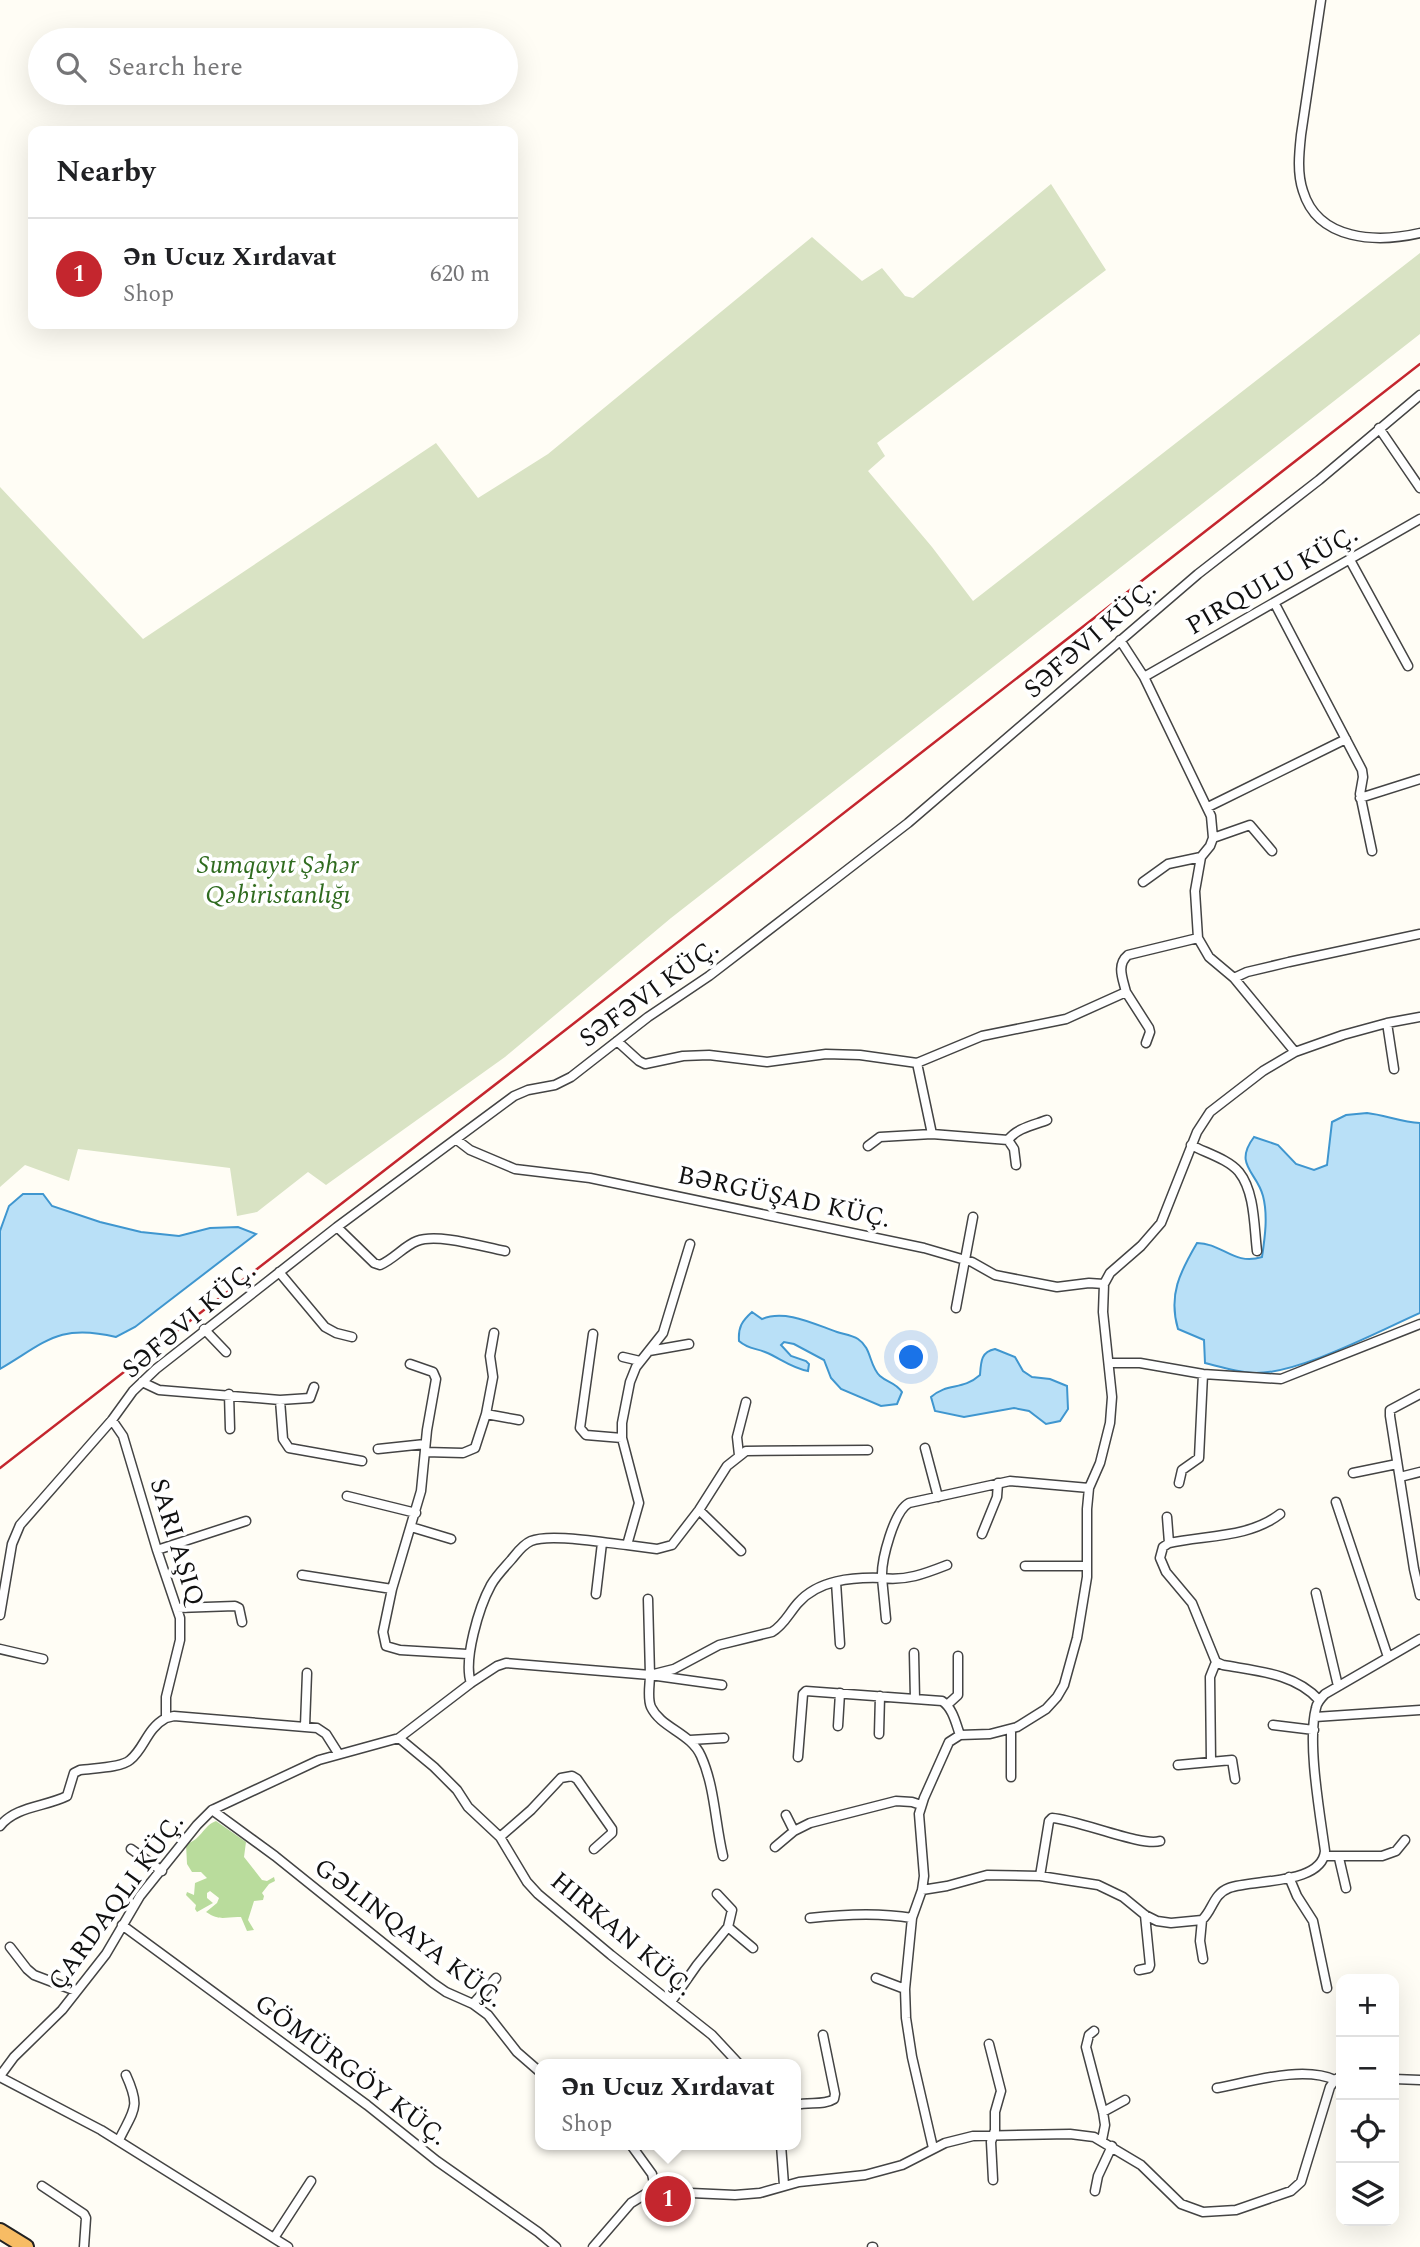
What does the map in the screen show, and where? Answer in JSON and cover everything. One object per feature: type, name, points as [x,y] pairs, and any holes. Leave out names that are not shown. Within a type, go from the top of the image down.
[{"type":"highway","points":[[0,2231],[26,2247]]},
{"type":"street","points":[[1321,0],[1299,156],[1303,191],[1310,206],[1322,221],[1352,236],[1391,238],[1420,233]]},
{"type":"street","name":"SƏFƏVI KÜÇ.","points":[[0,1615],[12,1544],[20,1525],[142,1382],[204,1329],[514,1096],[562,1082],[661,1007],[709,976],[908,823],[1198,574],[1303,493],[1420,395]]},
{"type":"street","points":[[1379,428],[1420,488]]},
{"type":"street","name":"PIRQULU KÜÇ.","points":[[1144,677],[1420,519]]},
{"type":"street","points":[[1350,560],[1408,666]]},
{"type":"street","points":[[1275,604],[1362,770],[1360,798],[1372,851]]},
{"type":"street","points":[[1121,640],[1144,677],[1208,807],[1213,838],[1201,857],[1195,891],[1198,938],[1209,957],[1234,978],[1295,1052]]},
{"type":"street","points":[[1208,807],[1346,739]]},
{"type":"street","points":[[1360,798],[1420,779]]},
{"type":"street","points":[[1213,838],[1250,825],[1272,851]]},
{"type":"street","points":[[1143,882],[1168,864],[1201,857]]},
{"type":"street","points":[[1234,978],[1247,972],[1289,962],[1420,934]]},
{"type":"street","points":[[1146,1043],[1149,1028],[1126,992],[1120,965],[1122,960],[1140,950],[1198,938]]},
{"type":"street","points":[[617,1041],[639,1062],[645,1064],[683,1056],[709,1055],[767,1062],[826,1054],[860,1055],[917,1063],[982,1036],[1066,1019],[1126,992]]},
{"type":"street","points":[[933,2148],[905,2018],[912,1917],[924,1876],[919,1826],[921,1805],[949,1742],[960,1735],[1011,1730],[1046,1709],[1064,1685],[1077,1638],[1087,1566],[1089,1488],[1100,1462],[1110,1423],[1112,1397],[1103,1312],[1104,1284],[1110,1273],[1141,1246],[1161,1223],[1196,1132],[1210,1112],[1263,1071],[1295,1052],[1343,1035],[1420,1017]]},
{"type":"street","points":[[1387,1023],[1394,1069]]},
{"type":"street","points":[[917,1063],[932,1134]]},
{"type":"street","points":[[1008,1140],[1020,1130],[1047,1120]]},
{"type":"street","points":[[868,1146],[880,1137],[932,1134],[1008,1140]]},
{"type":"street","name":"BƏRGÜŞAD KÜÇ.","points":[[457,1140],[470,1150],[515,1169],[590,1178],[924,1248],[965,1260],[995,1275],[1057,1287],[1104,1284]]},
{"type":"street","points":[[1008,1140],[1014,1149],[1016,1165]]},
{"type":"street","points":[[1191,1145],[1239,1172],[1246,1184],[1251,1203],[1257,1251]]},
{"type":"street","points":[[956,1308],[973,1217]]},
{"type":"street","points":[[337,1227],[374,1263],[380,1265],[415,1241],[425,1239],[505,1251]]},
{"type":"street","points":[[627,1545],[639,1503],[622,1438],[622,1423],[630,1382],[640,1361],[663,1333],[690,1244]]},
{"type":"street","points":[[279,1272],[325,1327],[352,1337]]},
{"type":"street","points":[[1110,1363],[1140,1363],[1203,1374],[1281,1379],[1420,1324]]},
{"type":"street","points":[[204,1329],[226,1352]]},
{"type":"street","points":[[378,1449],[425,1448],[470,1452],[475,1448],[486,1414],[493,1377],[490,1356],[494,1333]]},
{"type":"street","points":[[593,1334],[580,1428],[586,1435],[622,1438]]},
{"type":"street","points":[[649,1351],[689,1344]]},
{"type":"street","points":[[623,1357],[640,1361]]},
{"type":"street","points":[[410,1364],[433,1373],[436,1379],[421,1491],[392,1589],[383,1632],[386,1646],[400,1650],[467,1654]]},
{"type":"street","points":[[1179,1483],[1182,1471],[1199,1458],[1203,1374]]},
{"type":"street","points":[[142,1382],[159,1390],[280,1400],[310,1398],[314,1387]]},
{"type":"street","points":[[229,1394],[230,1429]]},
{"type":"street","points":[[1420,1394],[1390,1410],[1413,1569],[1420,1595]]},
{"type":"street","points":[[280,1400],[283,1439],[289,1448],[362,1461]]},
{"type":"street","points":[[738,1455],[737,1437],[746,1402]]},
{"type":"street","points":[[486,1414],[519,1420]]},
{"type":"street","points":[[111,1420],[123,1436],[177,1608],[181,1631],[166,1697],[166,1718]]},
{"type":"street","points":[[925,1448],[938,1497]]},
{"type":"street","points":[[471,1683],[467,1654],[491,1583],[524,1545],[533,1540],[550,1538],[666,1548],[672,1545],[699,1510],[727,1466],[746,1451],[868,1450]]},
{"type":"street","points":[[1353,1473],[1397,1464]]},
{"type":"street","points":[[1399,1477],[1420,1472]]},
{"type":"street","points":[[886,1619],[881,1577],[884,1558],[902,1507],[921,1499],[998,1483],[1018,1481],[1089,1488]]},
{"type":"street","points":[[982,1534],[997,1497],[998,1483]]},
{"type":"street","points":[[347,1496],[416,1513]]},
{"type":"street","points":[[1336,1502],[1388,1657]]},
{"type":"street","points":[[699,1510],[741,1551]]},
{"type":"street","points":[[1280,1514],[1268,1524],[1244,1531],[1169,1543],[1160,1552],[1161,1564],[1192,1603],[1216,1661],[1223,1665],[1281,1676],[1304,1686],[1319,1700]]},
{"type":"street","points":[[1167,1517],[1169,1543]]},
{"type":"street","points":[[157,1550],[246,1521]]},
{"type":"street","points":[[411,1527],[451,1539]]},
{"type":"street","points":[[596,1594],[602,1543]]},
{"type":"street","points":[[650,1675],[674,1669],[719,1645],[772,1632],[806,1594],[819,1586],[881,1577],[904,1579],[920,1576],[947,1565]]},
{"type":"street","points":[[1025,1566],[1087,1566]]},
{"type":"street","points":[[302,1575],[392,1589]]},
{"type":"street","points":[[836,1582],[840,1644]]},
{"type":"street","points":[[1316,1593],[1338,1686]]},
{"type":"street","points":[[648,1599],[652,1709],[690,1740],[701,1757],[709,1781],[723,1856]]},
{"type":"street","points":[[177,1608],[235,1606],[239,1608],[242,1622]]},
{"type":"street","points":[[1203,1959],[1200,1941],[1202,1920],[1218,1895],[1230,1888],[1312,1871],[1325,1856],[1315,1765],[1314,1730],[1319,1700],[1338,1686],[1420,1639]]},
{"type":"street","points":[[0,1649],[43,1659]]},
{"type":"street","points":[[914,1653],[915,1699]]},
{"type":"street","points":[[947,1704],[958,1695],[958,1656]]},
{"type":"street","points":[[1211,1761],[1210,1677],[1216,1661]]},
{"type":"street","points":[[288,2247],[118,2140],[0,2076],[14,2057],[62,2010],[106,1954],[140,1896],[197,1825],[212,1810],[229,1800],[338,1753],[399,1738],[471,1683],[506,1663],[650,1675],[722,1685]]},
{"type":"street","points":[[305,1726],[307,1673]]},
{"type":"street","points":[[798,1757],[803,1694],[806,1691],[942,1701],[947,1704],[960,1735]]},
{"type":"street","points":[[838,1726],[840,1693]]},
{"type":"street","points":[[878,1734],[880,1696]]},
{"type":"street","points":[[1315,1717],[1420,1710]]},
{"type":"street","points":[[0,1826],[6,1818],[17,1812],[67,1796],[74,1773],[130,1761],[150,1731],[166,1718],[317,1728],[326,1734],[338,1753]]},
{"type":"street","points":[[1273,1725],[1314,1730]]},
{"type":"street","points":[[1011,1730],[1011,1777]]},
{"type":"street","name":"HIRKAN KÜÇ.","points":[[399,1738],[434,1767],[457,1790],[468,1807],[500,1837],[527,1882],[538,1894],[712,2035],[734,2059]]},
{"type":"street","points":[[690,1740],[724,1738]]},
{"type":"street","points":[[1178,1765],[1232,1760],[1235,1779]]},
{"type":"street","points":[[500,1837],[531,1810],[561,1778],[572,1776],[577,1779],[612,1829],[612,1833],[594,1849]]},
{"type":"street","points":[[775,1847],[794,1831],[810,1823],[871,1806],[904,1801],[921,1805]]},
{"type":"street","name":"GƏLINQAYA KÜÇ.","points":[[212,1810],[275,1856],[446,1993],[473,2004],[488,2015],[517,2052],[535,2068]]},
{"type":"street","points":[[786,1815],[794,1831]]},
{"type":"street","points":[[1040,1876],[1049,1821],[1052,1818],[1147,1842],[1160,1841]]},
{"type":"street","points":[[1325,1856],[1339,1858],[1390,1854],[1396,1852],[1405,1840]]},
{"type":"street","points":[[131,1849],[162,1871]]},
{"type":"street","points":[[1339,1858],[1346,1888]]},
{"type":"street","points":[[922,1890],[987,1875],[1040,1876],[1098,1885],[1123,1897],[1157,1921],[1171,1923],[1202,1920]]},
{"type":"street","points":[[1289,1877],[1313,1921],[1327,1988]]},
{"type":"street","points":[[671,2003],[728,1927],[732,1910],[717,1894]]},
{"type":"street","points":[[810,1918],[844,1914],[912,1917]]},
{"type":"street","points":[[1139,1970],[1149,1968],[1150,1965],[1145,1915]]},
{"type":"street","name":"GÖMÜRGÖY KÜÇ.","points":[[122,1924],[556,2247]]},
{"type":"street","points":[[728,1927],[753,1948]]},
{"type":"street","points":[[10,1947],[34,1975],[76,1991]]},
{"type":"street","points":[[473,2004],[496,1978]]},
{"type":"street","points":[[876,1978],[905,1989]]},
{"type":"street","points":[[1094,2031],[1089,2035],[1086,2047],[1104,2112],[1102,2140]]},
{"type":"street","points":[[801,2104],[822,2104],[834,2099],[823,2035]]},
{"type":"street","points":[[989,2044],[1001,2091],[995,2112],[990,2151],[992,2180]]},
{"type":"street","points":[[1217,2088],[1304,2074],[1336,2078]]},
{"type":"street","points":[[118,2140],[136,2101],[126,2075]]},
{"type":"street","points":[[1399,2079],[1420,2080]]},
{"type":"street","points":[[593,2247],[631,2203],[647,2193],[760,2193],[784,2185],[883,2172],[958,2138],[993,2135],[1082,2134],[1102,2140],[1150,2172],[1181,2204],[1203,2212],[1236,2210],[1291,2191],[1301,2182],[1317,2124],[1330,2087],[1336,2080]]},
{"type":"street","points":[[1104,2112],[1125,2100]]},
{"type":"street","points":[[1095,2191],[1098,2176],[1112,2146]]},
{"type":"street","points":[[635,2150],[652,2174],[656,2192]]},
{"type":"street","points":[[781,2150],[784,2185]]},
{"type":"street","points":[[274,2238],[311,2181]]},
{"type":"street","points":[[42,2186],[84,2214],[84,2247]]},
{"type":"green space","name":"Sumqayıt Şəhər Qəbiristanlığı","points":[[1051,184],[1106,270],[877,443],[885,456],[868,471],[973,601],[1420,253],[1420,334],[671,918],[505,1057],[326,1185],[308,1172],[257,1212],[237,1216],[230,1168],[78,1149],[69,1181],[25,1165],[0,1187],[0,487],[143,639],[436,443],[478,498],[548,454],[812,237],[862,281],[882,268],[905,296],[913,298]]},
{"type":"green space","points":[[216,1821],[246,1842],[244,1857],[262,1880],[267,1881],[274,1877],[275,1881],[262,1893],[263,1900],[254,1901],[248,1920],[254,1930],[247,1931],[241,1917],[220,1918],[206,1912],[219,1898],[210,1891],[207,1898],[213,1903],[197,1912],[196,1905],[186,1895],[187,1892],[194,1895],[195,1883],[207,1878],[201,1872],[192,1872],[187,1864],[186,1844],[195,1840]]},
{"type":"water","points":[[1367,1113],[1420,1123],[1420,1313],[1337,1351],[1271,1372],[1253,1373],[1205,1363],[1204,1340],[1178,1329],[1174,1305],[1177,1284],[1197,1243],[1214,1246],[1244,1259],[1262,1257],[1265,1203],[1246,1162],[1248,1147],[1254,1137],[1278,1145],[1296,1164],[1314,1170],[1327,1165],[1332,1122],[1346,1115]]},
{"type":"water","points":[[23,1194],[43,1194],[52,1206],[141,1232],[179,1236],[210,1228],[238,1227],[256,1234],[135,1327],[116,1337],[97,1333],[66,1334],[42,1343],[0,1369],[0,1231],[9,1206]]},
{"type":"water","points":[[752,1312],[762,1319],[780,1316],[800,1319],[858,1339],[866,1347],[876,1372],[902,1392],[897,1404],[881,1406],[841,1389],[831,1378],[824,1360],[794,1344],[784,1342],[781,1345],[791,1356],[806,1361],[809,1364],[808,1371],[742,1344],[739,1341],[740,1328]]},
{"type":"water","points":[[995,1349],[1015,1357],[1023,1371],[1032,1377],[1050,1379],[1067,1386],[1068,1409],[1060,1421],[1046,1424],[1029,1411],[1014,1408],[964,1417],[935,1411],[931,1397],[943,1389],[967,1383],[980,1375],[984,1355]]},
{"type":"railway","points":[[0,1468],[1420,364]]},
{"type":"place","name":"Ən Ucuz Xırdavat","points":[[668,2199]]}]
